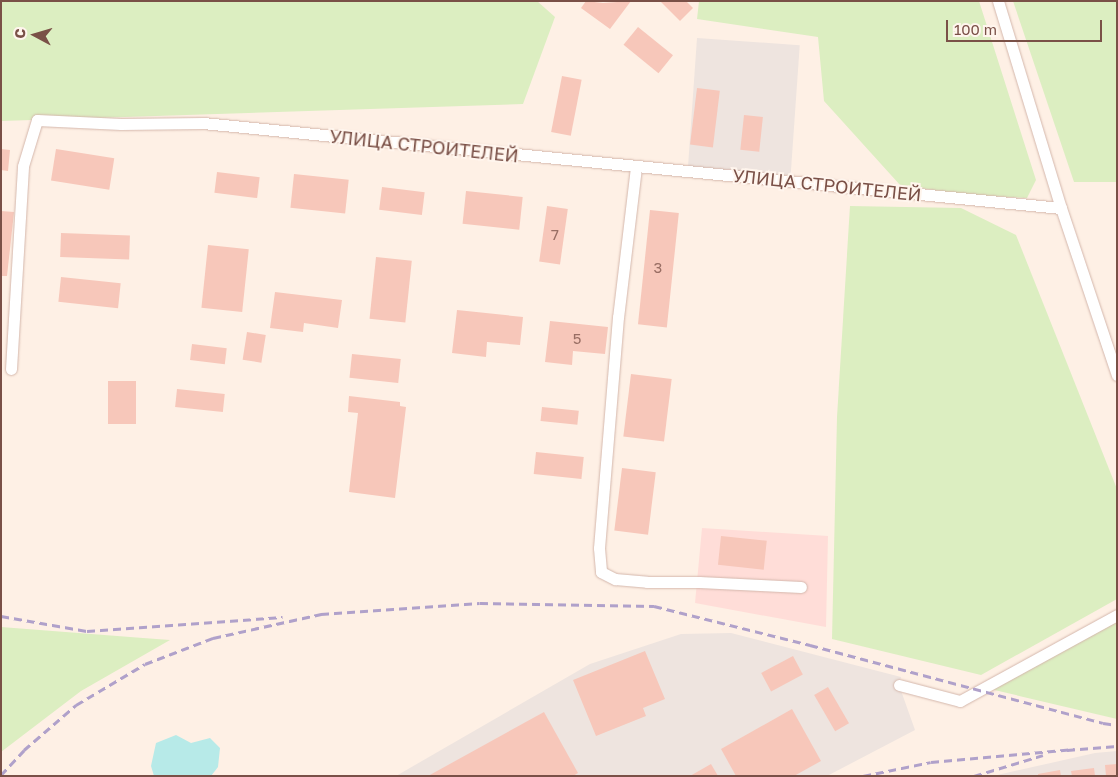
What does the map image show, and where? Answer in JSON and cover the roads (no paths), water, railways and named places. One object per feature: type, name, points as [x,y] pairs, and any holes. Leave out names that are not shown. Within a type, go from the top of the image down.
[{"type":"street","points":[[998,1],[1060,208],[1117,375]]},
{"type":"street","name":"УЛИЦА СТРОИТЕЛЕЙ","points":[[11,369],[23,166],[37,120],[121,124],[203,123],[1060,208]]},
{"type":"street","points":[[636,167],[618,317],[599,548],[601,572],[615,579],[647,582],[698,582],[801,587]]},
{"type":"street","points":[[899,685],[960,702],[1117,615]]},
{"type":"water","points":[[176,735],[191,743],[210,738],[220,748],[218,767],[211,776],[154,776],[151,766],[156,743]]},
{"type":"railway","points":[[1,775],[24,750],[76,705],[145,664],[213,638],[321,614],[480,603],[654,606],[810,645],[1103,723],[1117,725]]},
{"type":"railway","points":[[1,616],[87,631],[283,617]]},
{"type":"railway","points":[[1067,750],[1117,746]]},
{"type":"railway","points":[[863,776],[931,762],[1074,749]]},
{"type":"railway","points":[[974,776],[1043,755]]}]
